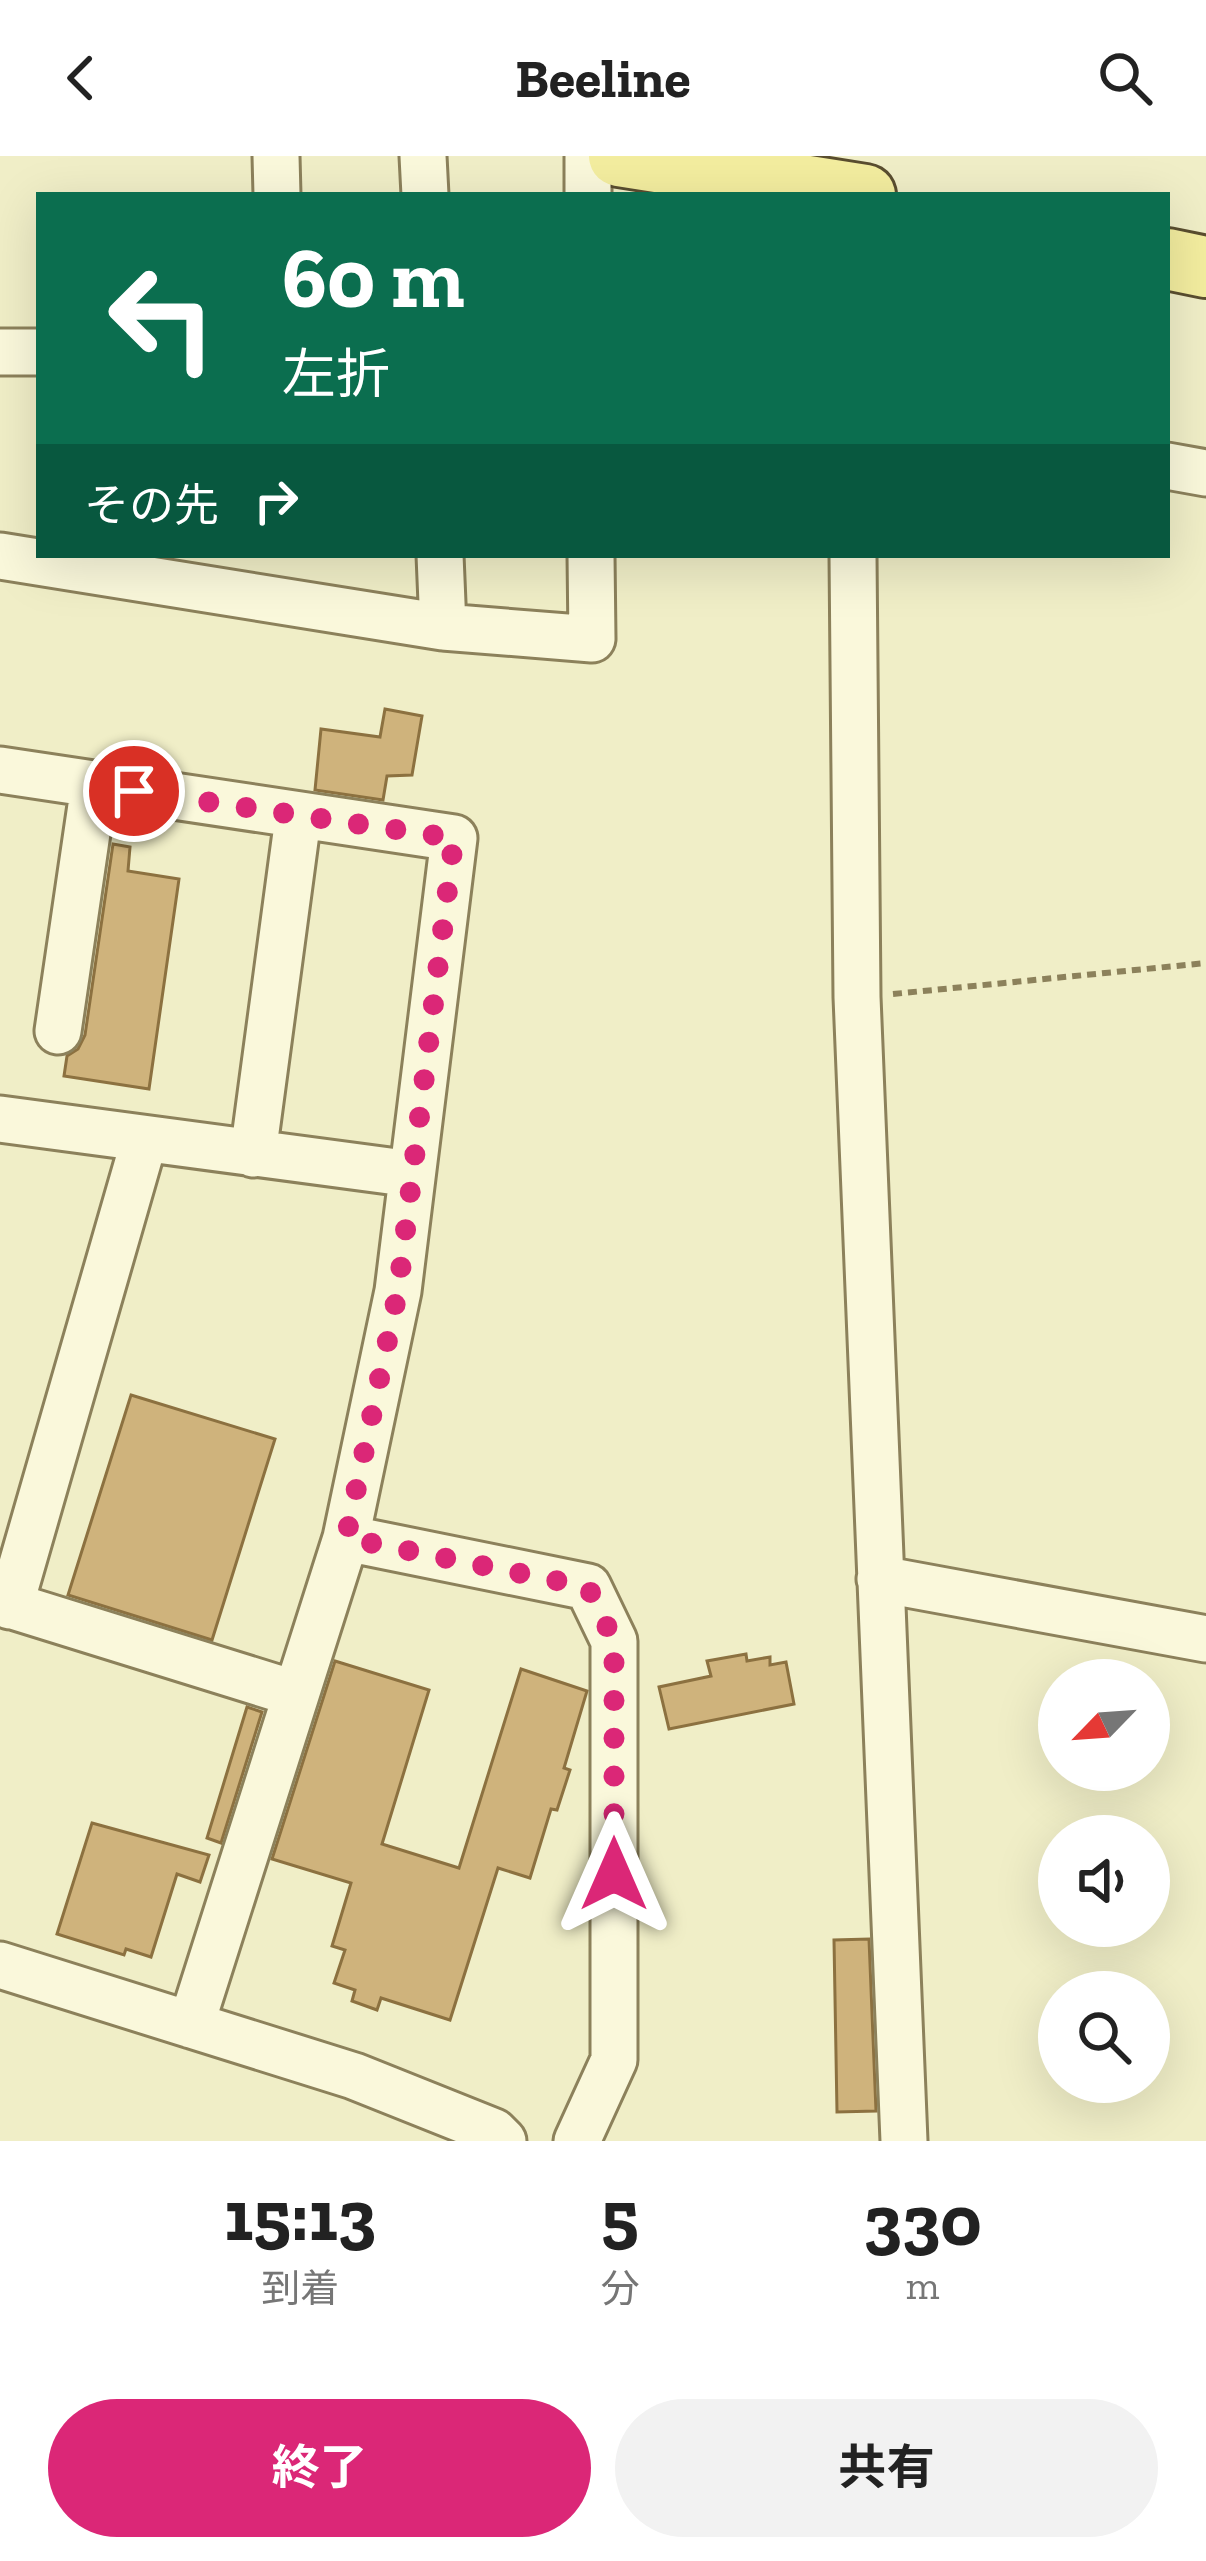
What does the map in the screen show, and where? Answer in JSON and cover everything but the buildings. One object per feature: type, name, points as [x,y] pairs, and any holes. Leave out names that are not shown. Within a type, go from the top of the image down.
[{"type":"main road","points":[[620,156],[846,192]]},
{"type":"main road","points":[[1170,260],[1206,267]]},
{"type":"street","points":[[276,156],[277,192]]},
{"type":"street","points":[[423,156],[425,192]]},
{"type":"street","points":[[588,156],[588,192]]},
{"type":"street","points":[[0,352],[36,352]]},
{"type":"street","points":[[1170,467],[1206,473]]},
{"type":"street","points":[[0,556],[442,627],[592,639],[591,558]]},
{"type":"street","points":[[440,558],[442,627]]},
{"type":"street","points":[[853,558],[857,997],[904,2141]]},
{"type":"street","points":[[2,782],[94,785],[454,838],[398,1291],[346,1538],[191,2025]]},
{"type":"street","points":[[58,1031],[94,785]]},
{"type":"street","points":[[253,1154],[298,818]]},
{"type":"street","points":[[0,1119],[412,1174]]},
{"type":"street","points":[[144,1141],[5,1604],[293,1693]]},
{"type":"street","points":[[346,1538],[588,1587],[614,1641],[614,2060],[578,2141]]},
{"type":"street","points":[[880,1579],[1206,1640]]},
{"type":"street","points":[[0,1965],[354,2076],[494,2132],[503,2141]]},
{"type":"path","points":[[857,997],[1206,963]]},
{"type":"route","points":[[134,791],[454,838],[398,1291],[346,1538],[588,1587],[614,1641],[614,1874]]}]
